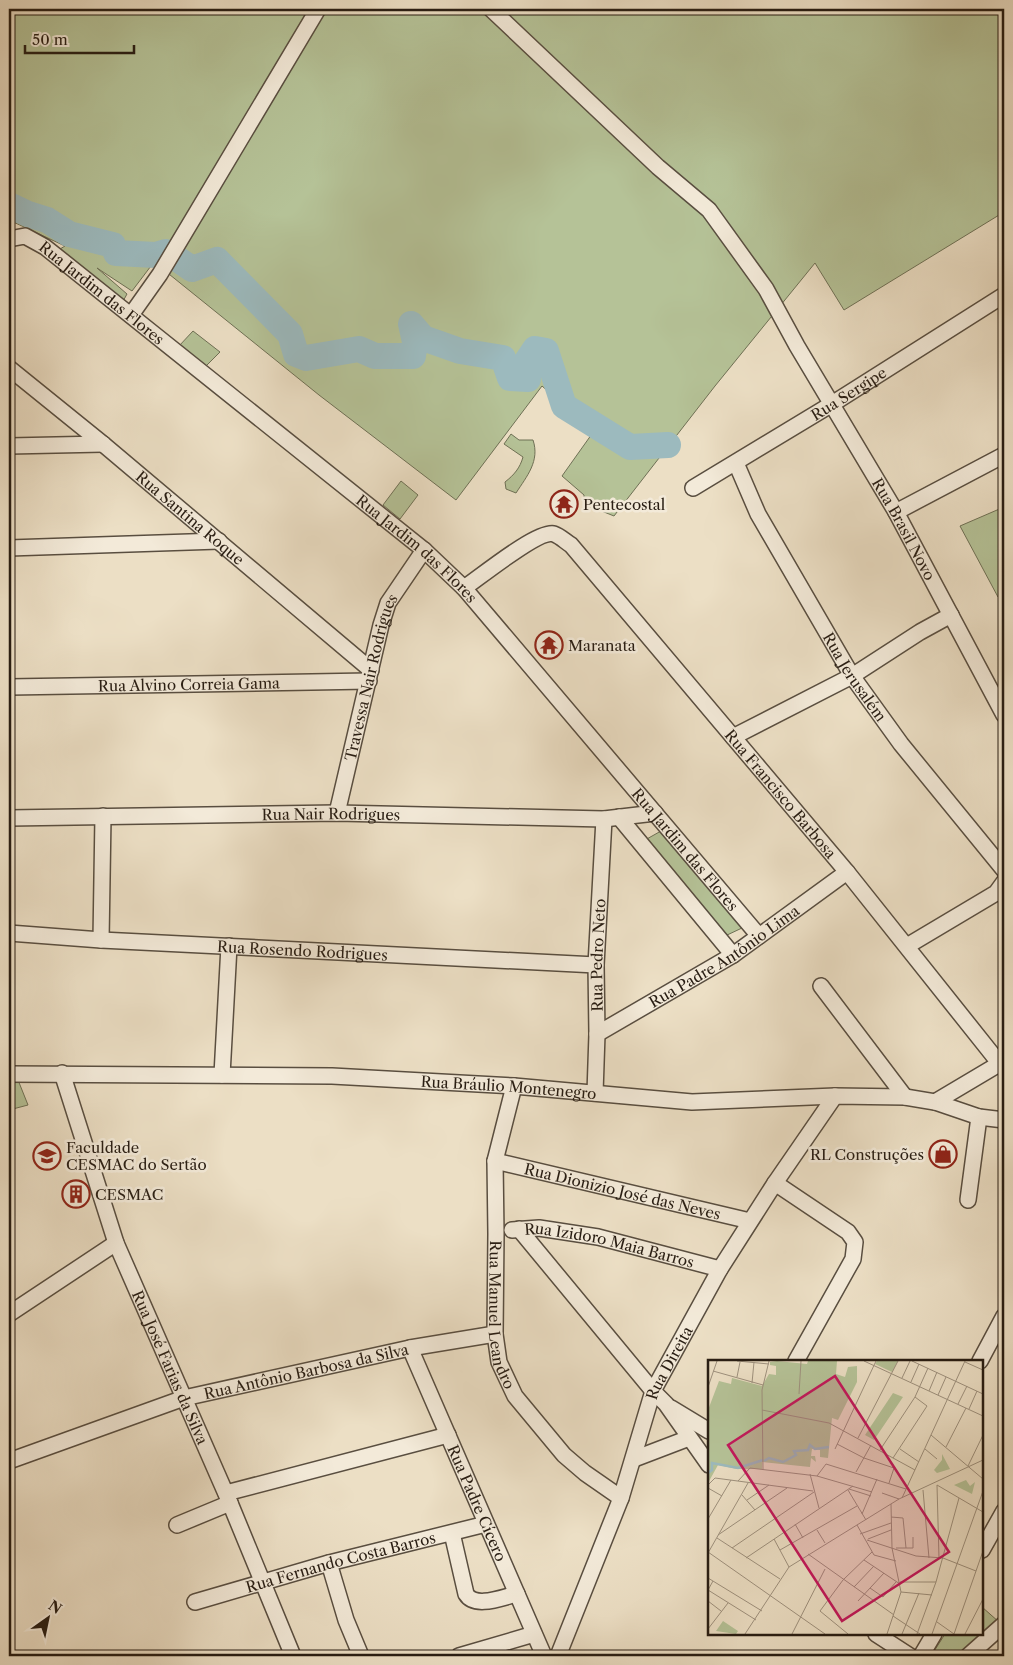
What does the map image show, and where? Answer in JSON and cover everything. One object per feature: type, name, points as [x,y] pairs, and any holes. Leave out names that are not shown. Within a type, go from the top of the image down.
[{"type":"street","points":[[131,315],[160,274],[318,9]]},
{"type":"street","name":"Rua Brasil Novo","points":[[491,9],[658,167],[709,210],[766,289],[797,346],[896,512],[951,615],[999,689],[1004,716]]},
{"type":"street","name":"Rua Jardim das Flores","points":[[9,239],[25,236],[45,247],[424,550],[464,588],[759,936]]},
{"type":"street","name":"Rua Sergipe","points":[[693,488],[832,404],[1004,295]]},
{"type":"street","name":"Rua Santina Roque","points":[[9,368],[218,541],[370,675]]},
{"type":"street","points":[[9,446],[103,444]]},
{"type":"street","points":[[896,512],[1004,455]]},
{"type":"street","name":"Rua Jerusalém","points":[[736,463],[758,514],[852,676],[901,744],[1004,870]]},
{"type":"street","name":"Rua Francisco Barbosa","points":[[464,588],[525,544],[545,534],[553,534],[571,545],[847,872],[1002,1062]]},
{"type":"street","points":[[9,548],[218,541]]},
{"type":"street","name":"Travessa Nair Rodrigues","points":[[337,813],[381,625],[388,603],[424,550]]},
{"type":"street","points":[[733,737],[852,676],[920,632],[951,615]]},
{"type":"street","name":"Rua Alvino Correia Gama","points":[[9,686],[370,675]]},
{"type":"street","name":"Rua Nair Rodrigues","points":[[9,818],[337,813],[604,819],[654,813]]},
{"type":"street","points":[[101,940],[104,816]]},
{"type":"street","name":"Rua Jardim das Flores","points":[[619,817],[733,955]]},
{"type":"street","name":"Rua Pedro Neto","points":[[595,1093],[597,1034],[596,965],[604,819]]},
{"type":"street","name":"Rua Padre Antônio Lima","points":[[597,1034],[733,955],[847,872]]},
{"type":"street","points":[[907,946],[996,893],[1004,882]]},
{"type":"street","name":"Rua Rosendo Rodrigues","points":[[9,933],[101,940],[596,965]]},
{"type":"street","points":[[222,1075],[229,946]]},
{"type":"street","points":[[821,986],[905,1097]]},
{"type":"street","points":[[935,1102],[1002,1062]]},
{"type":"street","name":"Rua José Farias da Silva","points":[[62,1073],[116,1243],[228,1498],[294,1656]]},
{"type":"street","name":"Rua Bráulio Montenegro","points":[[9,1074],[332,1076],[514,1086],[692,1102],[835,1096],[905,1097],[935,1102],[979,1117],[1004,1120]]},
{"type":"street","name":"Rua Manuel Leandro","points":[[514,1086],[495,1161],[495,1334],[498,1362],[515,1396],[564,1456],[621,1498]]},
{"type":"street","name":"Rua Direita","points":[[556,1656],[621,1498],[653,1392],[720,1269],[775,1183],[835,1096]]},
{"type":"street","points":[[968,1200],[979,1117]]},
{"type":"street","name":"Rua Dionizio José das Neves","points":[[495,1161],[750,1221]]},
{"type":"street","points":[[775,1183],[848,1232],[856,1242],[853,1260],[797,1360]]},
{"type":"street","name":"Rua Izidoro Maia Barros","points":[[496,1234],[519,1229],[539,1228],[598,1236],[720,1269]]},
{"type":"street","points":[[519,1229],[653,1392],[666,1404],[708,1430]]},
{"type":"street","points":[[9,1314],[116,1243]]},
{"type":"street","points":[[981,1360],[1004,1316]]},
{"type":"street","name":"Rua Antônio Barbosa da Silva","points":[[9,1461],[184,1398],[410,1348],[495,1334]]},
{"type":"street","name":"Rua Padre Cícero","points":[[410,1348],[534,1634],[556,1656]]},
{"type":"street","points":[[666,1404],[708,1464]]},
{"type":"street","points":[[177,1525],[228,1498],[448,1435]]},
{"type":"street","points":[[634,1459],[689,1438]]},
{"type":"street","points":[[983,1548],[1004,1511]]},
{"type":"street","name":"Rua Fernando Costa Barros","points":[[195,1602],[329,1563],[486,1524]]},
{"type":"street","points":[[452,1533],[466,1594],[469,1599],[478,1602],[517,1594]]},
{"type":"street","points":[[329,1563],[346,1620],[361,1656]]},
{"type":"street","points":[[968,1656],[1004,1624]]},
{"type":"street","points":[[459,1656],[534,1634]]},
{"type":"street","points":[[878,1635],[910,1656]]},
{"type":"street","points":[[921,1656],[933,1635]]},
{"type":"green space","points":[[9,9],[1004,9],[1004,212],[844,310],[815,263],[715,386],[614,516],[584,504],[584,495],[562,476],[594,431],[542,386],[456,500],[319,395],[154,262],[132,291],[97,268],[127,294],[122,303],[60,249],[65,246],[9,220]]},
{"type":"green space","points":[[193,331],[220,352],[205,367],[179,346]]},
{"type":"green space","points":[[511,434],[519,440],[533,440],[535,448],[534,462],[516,493],[506,489],[505,482],[516,471],[523,457],[504,444]]},
{"type":"green space","points":[[401,481],[418,495],[400,519],[383,505]]},
{"type":"green space","points":[[1004,507],[1004,594],[998,597],[960,526]]},
{"type":"green space","points":[[661,831],[742,928],[725,936],[645,840]]},
{"type":"green space","points":[[18,1080],[28,1105],[9,1110],[9,1081]]},
{"type":"green space","points":[[983,1608],[999,1622],[960,1656],[931,1656],[944,1635],[983,1635]]},
{"type":"waterway","points":[[9,205],[47,220],[69,234],[113,245],[116,253],[156,255],[166,252]]},
{"type":"waterway","points":[[176,258],[192,269],[217,260],[290,334],[296,354],[306,358],[359,349],[375,356],[413,356],[415,342],[411,324],[423,338],[460,351],[503,358],[510,378],[528,379],[525,364],[535,349],[546,351],[564,406],[630,447],[668,445]]},
{"type":"place","name":"Pentecostal","points":[[564,504]]},
{"type":"place","name":"Maranata","points":[[549,645]]},
{"type":"place","name":"RL Construções","points":[[943,1154]]},
{"type":"place","name":"Faculdade CESMAC do Sertão","points":[[47,1156]]},
{"type":"place","name":"CESMAC","points":[[76,1194]]}]
